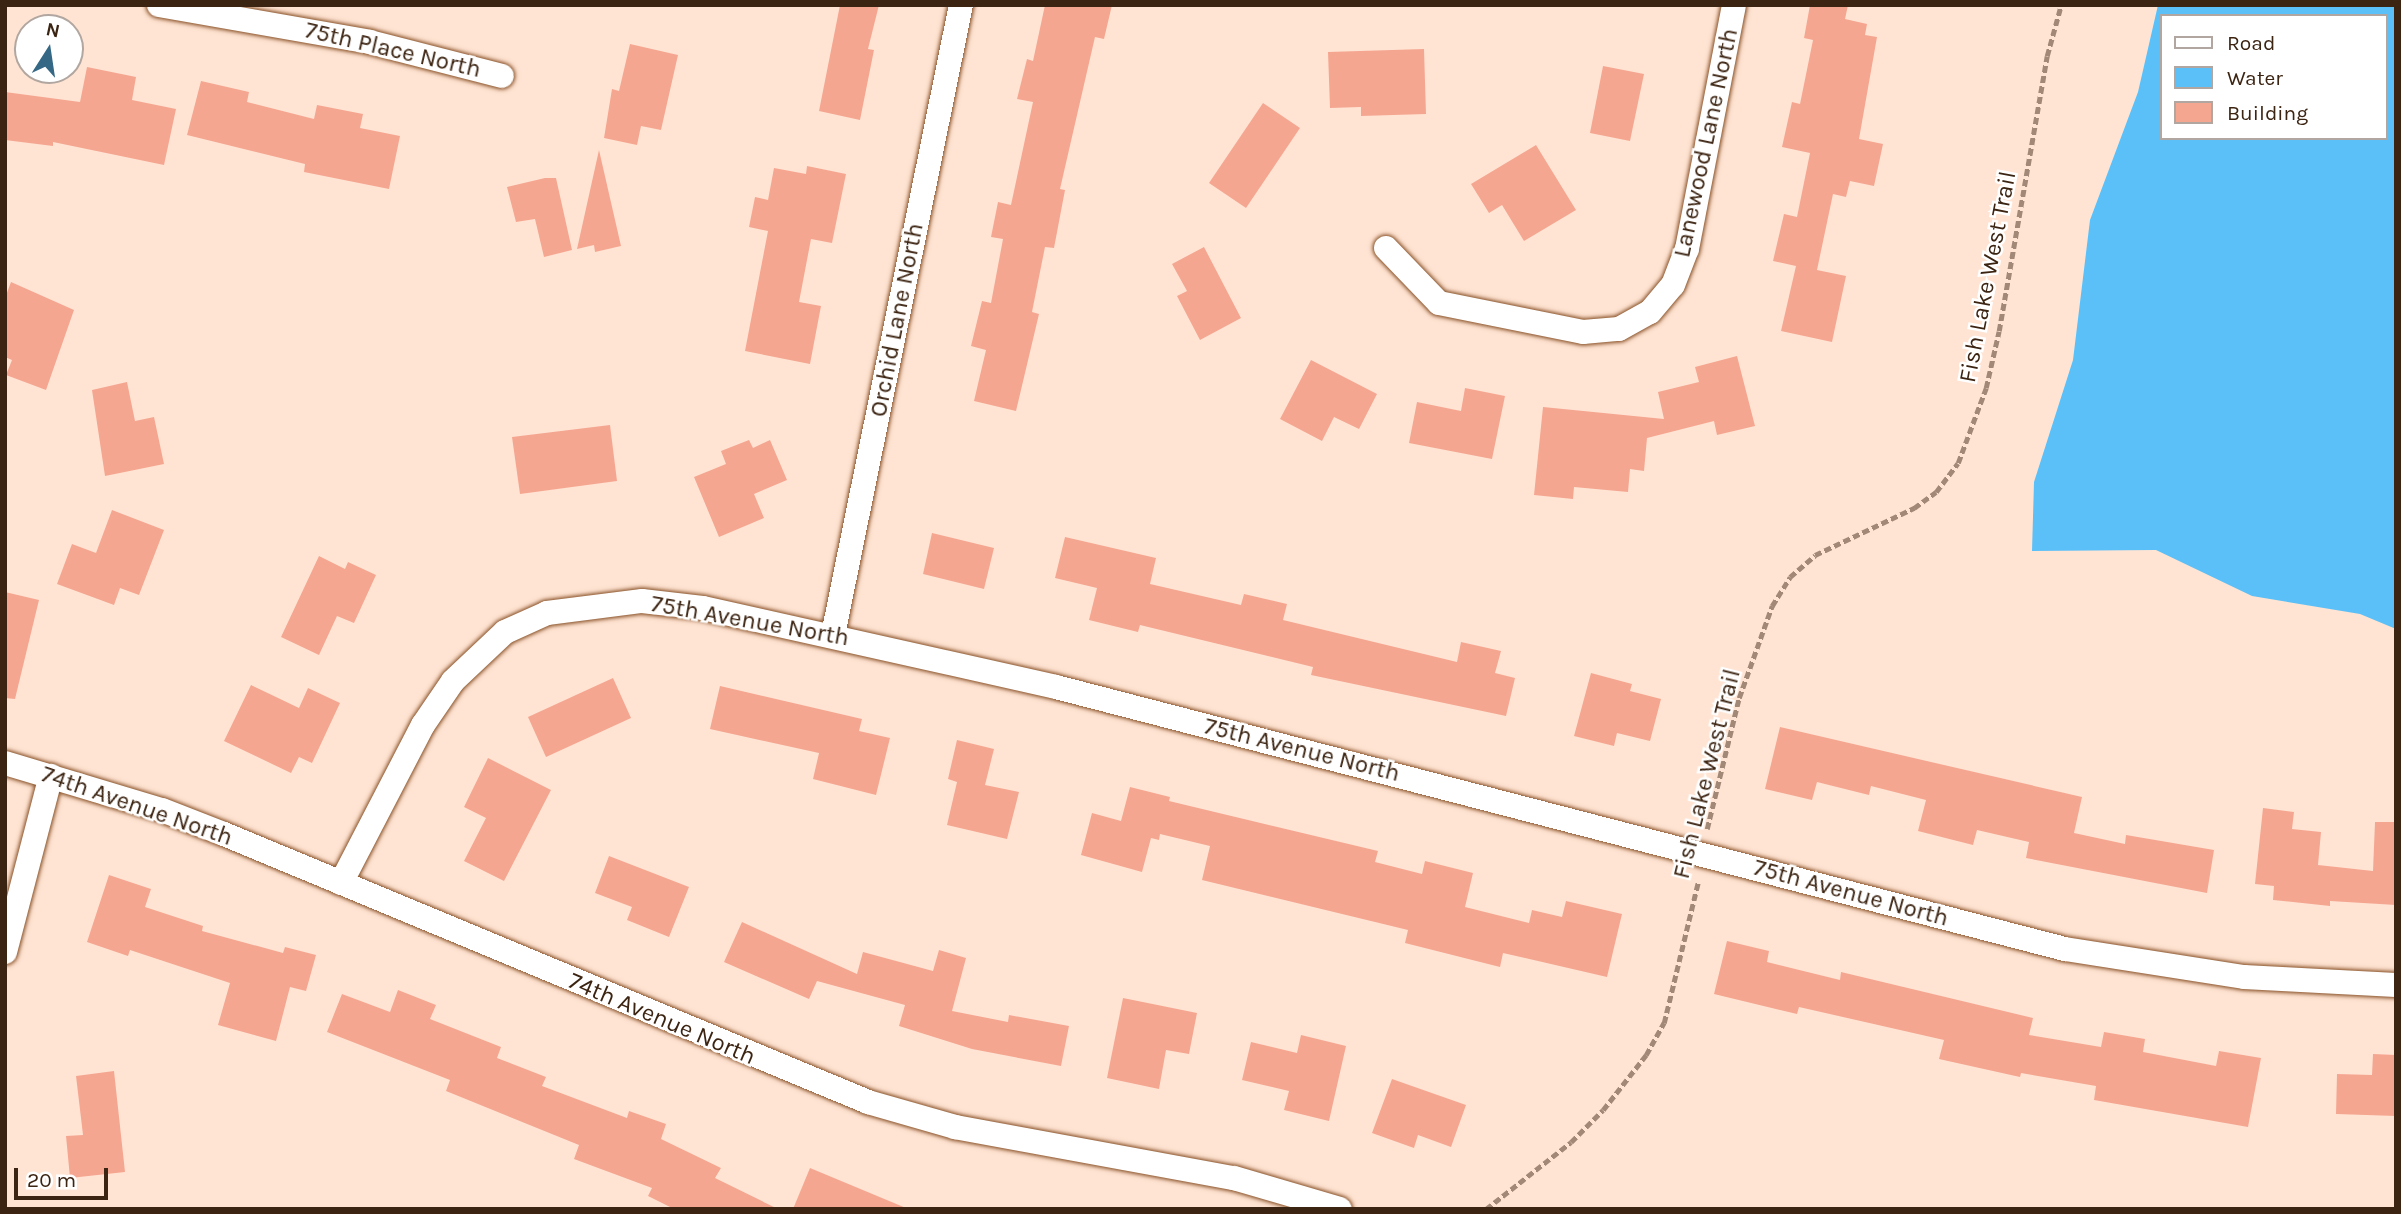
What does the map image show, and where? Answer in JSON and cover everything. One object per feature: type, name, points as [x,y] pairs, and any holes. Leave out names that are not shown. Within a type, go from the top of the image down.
[{"type":"street","name":"75th Place North","points":[[159,5],[370,42],[502,76]]},
{"type":"street","name":"Orchid Lane North","points":[[833,635],[961,5]]},
{"type":"street","name":"Lanewood Lane North","points":[[1386,248],[1439,303],[1583,332],[1619,329],[1650,312],[1673,285],[1687,249],[1734,5]]},
{"type":"street","name":"75th Avenue North","points":[[341,883],[423,725],[453,681],[505,632],[547,613],[642,601],[703,608],[833,635],[1069,690],[2065,949],[2244,977],[2396,985]]},
{"type":"street","name":"74th Avenue North","points":[[5,763],[162,810],[868,1102],[955,1127],[1234,1178],[1340,1209]]},
{"type":"street","points":[[5,952],[51,776]]},
{"type":"path","name":"Fish Lake West Trail","points":[[1486,1209],[1571,1142],[1604,1110],[1646,1055],[1664,1024],[1739,698],[1772,607],[1790,578],[1815,555],[1914,509],[1936,492],[1958,463],[1986,388],[1999,331],[2045,70],[2061,5]]},
{"type":"water","points":[[2158,5],[2396,5],[2396,629],[2360,614],[2252,596],[2156,550],[2032,551],[2034,482],[2073,360],[2090,220],[2138,92]]},
{"type":"building","points":[[840,5],[879,5],[868,49],[874,50],[860,120],[819,111]]},
{"type":"building","points":[[1045,5],[1112,5],[1104,39],[1095,37],[1060,189],[1065,190],[1054,248],[1045,247],[1032,312],[1039,314],[1016,411],[974,401],[986,350],[971,346],[982,301],[991,303],[1003,239],[991,237],[998,202],[1011,205],[1033,102],[1017,99],[1027,59],[1033,61]]},
{"type":"building","points":[[1810,5],[1848,5],[1845,19],[1867,24],[1865,35],[1877,37],[1859,139],[1883,144],[1874,186],[1850,181],[1846,197],[1833,194],[1817,270],[1846,276],[1832,342],[1781,331],[1796,266],[1773,261],[1784,214],[1797,217],[1810,153],[1782,147],[1792,102],[1800,104],[1813,40],[1804,38]]},
{"type":"building","points":[[630,44],[678,55],[661,130],[641,126],[637,145],[604,138],[612,89],[619,91]]},
{"type":"building","points":[[1424,49],[1426,114],[1361,116],[1361,107],[1330,108],[1328,52]]},
{"type":"building","points":[[1603,66],[1644,74],[1630,141],[1590,133]]},
{"type":"building","points":[[87,67],[136,77],[132,100],[176,109],[164,165],[53,142],[53,146],[5,140],[5,92],[80,102]]},
{"type":"building","points":[[201,81],[249,92],[247,102],[314,119],[317,105],[363,114],[360,128],[400,136],[389,189],[304,172],[305,164],[187,135]]},
{"type":"building","points":[[1263,103],[1300,128],[1246,208],[1209,183]]},
{"type":"building","points":[[1536,145],[1576,210],[1524,241],[1502,205],[1489,213],[1471,184]]},
{"type":"building","points":[[599,150],[621,246],[595,252],[594,245],[577,249]]},
{"type":"building","points":[[807,166],[846,174],[832,243],[811,239],[799,302],[821,306],[810,364],[745,351],[768,231],[749,227],[755,197],[768,200],[774,168],[806,174]]},
{"type":"building","points":[[556,178],[572,250],[544,257],[535,219],[516,222],[507,187]]},
{"type":"building","points":[[1204,247],[1241,318],[1200,340],[1177,296],[1187,291],[1172,264]]},
{"type":"building","points":[[11,282],[74,310],[46,390],[6,375],[12,360],[5,357],[5,298]]},
{"type":"building","points":[[1737,356],[1755,426],[1717,435],[1714,421],[1647,438],[1644,471],[1630,469],[1628,492],[1574,487],[1573,499],[1534,495],[1543,407],[1664,419],[1658,392],[1699,382],[1695,367]]},
{"type":"building","points":[[1311,360],[1377,394],[1359,429],[1334,417],[1322,441],[1280,419]]},
{"type":"building","points":[[127,382],[135,421],[154,417],[164,464],[105,476],[92,390]]},
{"type":"building","points":[[1465,388],[1505,396],[1492,459],[1409,443],[1417,402],[1461,411]]},
{"type":"building","points":[[610,425],[617,481],[520,494],[512,437]]},
{"type":"building","points":[[749,440],[753,448],[770,440],[787,480],[754,494],[764,518],[719,537],[694,477],[726,464],[721,451]]},
{"type":"building","points":[[112,510],[164,530],[139,595],[120,588],[114,605],[57,584],[72,544],[96,553]]},
{"type":"building","points":[[932,533],[994,548],[984,589],[923,574]]},
{"type":"building","points":[[1065,537],[1156,558],[1150,584],[1241,605],[1244,594],[1287,604],[1283,620],[1457,662],[1461,642],[1501,651],[1495,673],[1515,678],[1506,716],[1311,675],[1313,667],[1140,625],[1138,632],[1089,620],[1097,588],[1055,578]]},
{"type":"building","points":[[319,556],[345,569],[348,562],[376,575],[354,623],[337,616],[319,655],[281,637]]},
{"type":"building","points":[[5,592],[39,600],[15,699],[5,698]]},
{"type":"building","points":[[1591,673],[1632,684],[1630,691],[1661,699],[1650,741],[1617,733],[1614,746],[1574,736]]},
{"type":"building","points":[[613,678],[631,718],[546,757],[528,717]]},
{"type":"building","points":[[251,685],[299,708],[308,688],[340,703],[312,763],[299,757],[291,773],[224,741]]},
{"type":"building","points":[[720,686],[862,719],[859,731],[890,738],[876,795],[813,779],[819,753],[710,729]]},
{"type":"building","points":[[1780,727],[2082,797],[2074,833],[2125,844],[2126,835],[2214,850],[2207,893],[2026,858],[2029,842],[1977,830],[1973,845],[1918,831],[1926,800],[1871,786],[1869,795],[1817,782],[1812,800],[1765,789]]},
{"type":"building","points":[[957,740],[994,749],[985,785],[1019,792],[1007,839],[947,825],[957,782],[948,779]]},
{"type":"building","points":[[488,758],[551,790],[504,881],[464,861],[486,818],[464,807]]},
{"type":"building","points":[[1130,787],[1170,797],[1169,801],[1378,851],[1375,862],[1422,874],[1425,861],[1473,873],[1465,907],[1529,923],[1532,910],[1562,917],[1566,901],[1622,914],[1607,977],[1503,953],[1500,967],[1405,943],[1408,930],[1202,880],[1210,846],[1160,834],[1159,840],[1151,838],[1142,872],[1081,855],[1092,813],[1121,821]]},
{"type":"building","points":[[2263,808],[2294,812],[2292,829],[2321,832],[2318,865],[2373,871],[2375,822],[2396,822],[2396,905],[2330,901],[2330,906],[2273,900],[2274,886],[2255,884]]},
{"type":"building","points":[[609,856],[689,887],[669,937],[627,920],[632,907],[595,893]]},
{"type":"building","points":[[109,875],[151,889],[145,907],[203,926],[202,931],[283,953],[285,947],[316,955],[306,991],[290,987],[276,1041],[218,1025],[230,983],[130,950],[128,956],[87,942]]},
{"type":"building","points":[[742,922],[857,974],[863,952],[933,971],[939,950],[966,958],[952,1011],[1008,1022],[1009,1015],[1069,1026],[1061,1066],[972,1049],[899,1026],[905,1005],[817,981],[809,999],[724,962]]},
{"type":"building","points":[[1727,941],[1769,951],[1767,962],[1840,980],[1841,972],[2033,1018],[2029,1035],[2101,1047],[2104,1032],[2145,1039],[2143,1052],[2216,1066],[2219,1051],[2261,1058],[2248,1127],[2094,1100],[2096,1086],[2021,1073],[2020,1077],[1939,1059],[1944,1040],[1799,1007],[1797,1014],[1714,994]]},
{"type":"building","points":[[398,990],[436,1005],[430,1019],[501,1047],[497,1058],[546,1077],[542,1086],[627,1118],[629,1111],[666,1124],[661,1139],[721,1168],[715,1178],[778,1209],[674,1209],[648,1196],[652,1188],[574,1159],[579,1145],[446,1091],[450,1080],[327,1032],[342,994],[390,1012]]},
{"type":"building","points":[[1123,998],[1197,1013],[1189,1054],[1166,1050],[1159,1089],[1107,1078]]},
{"type":"building","points":[[1301,1035],[1346,1046],[1329,1121],[1284,1110],[1289,1091],[1242,1080],[1251,1042],[1297,1053]]},
{"type":"building","points":[[2373,1054],[2396,1055],[2396,1116],[2336,1114],[2337,1074],[2372,1075]]},
{"type":"building","points":[[114,1071],[125,1172],[70,1178],[66,1136],[83,1135],[76,1076]]},
{"type":"building","points":[[1392,1079],[1466,1105],[1451,1147],[1418,1135],[1414,1148],[1372,1133]]},
{"type":"building","points":[[810,1168],[906,1208],[906,1209],[793,1209]]}]
